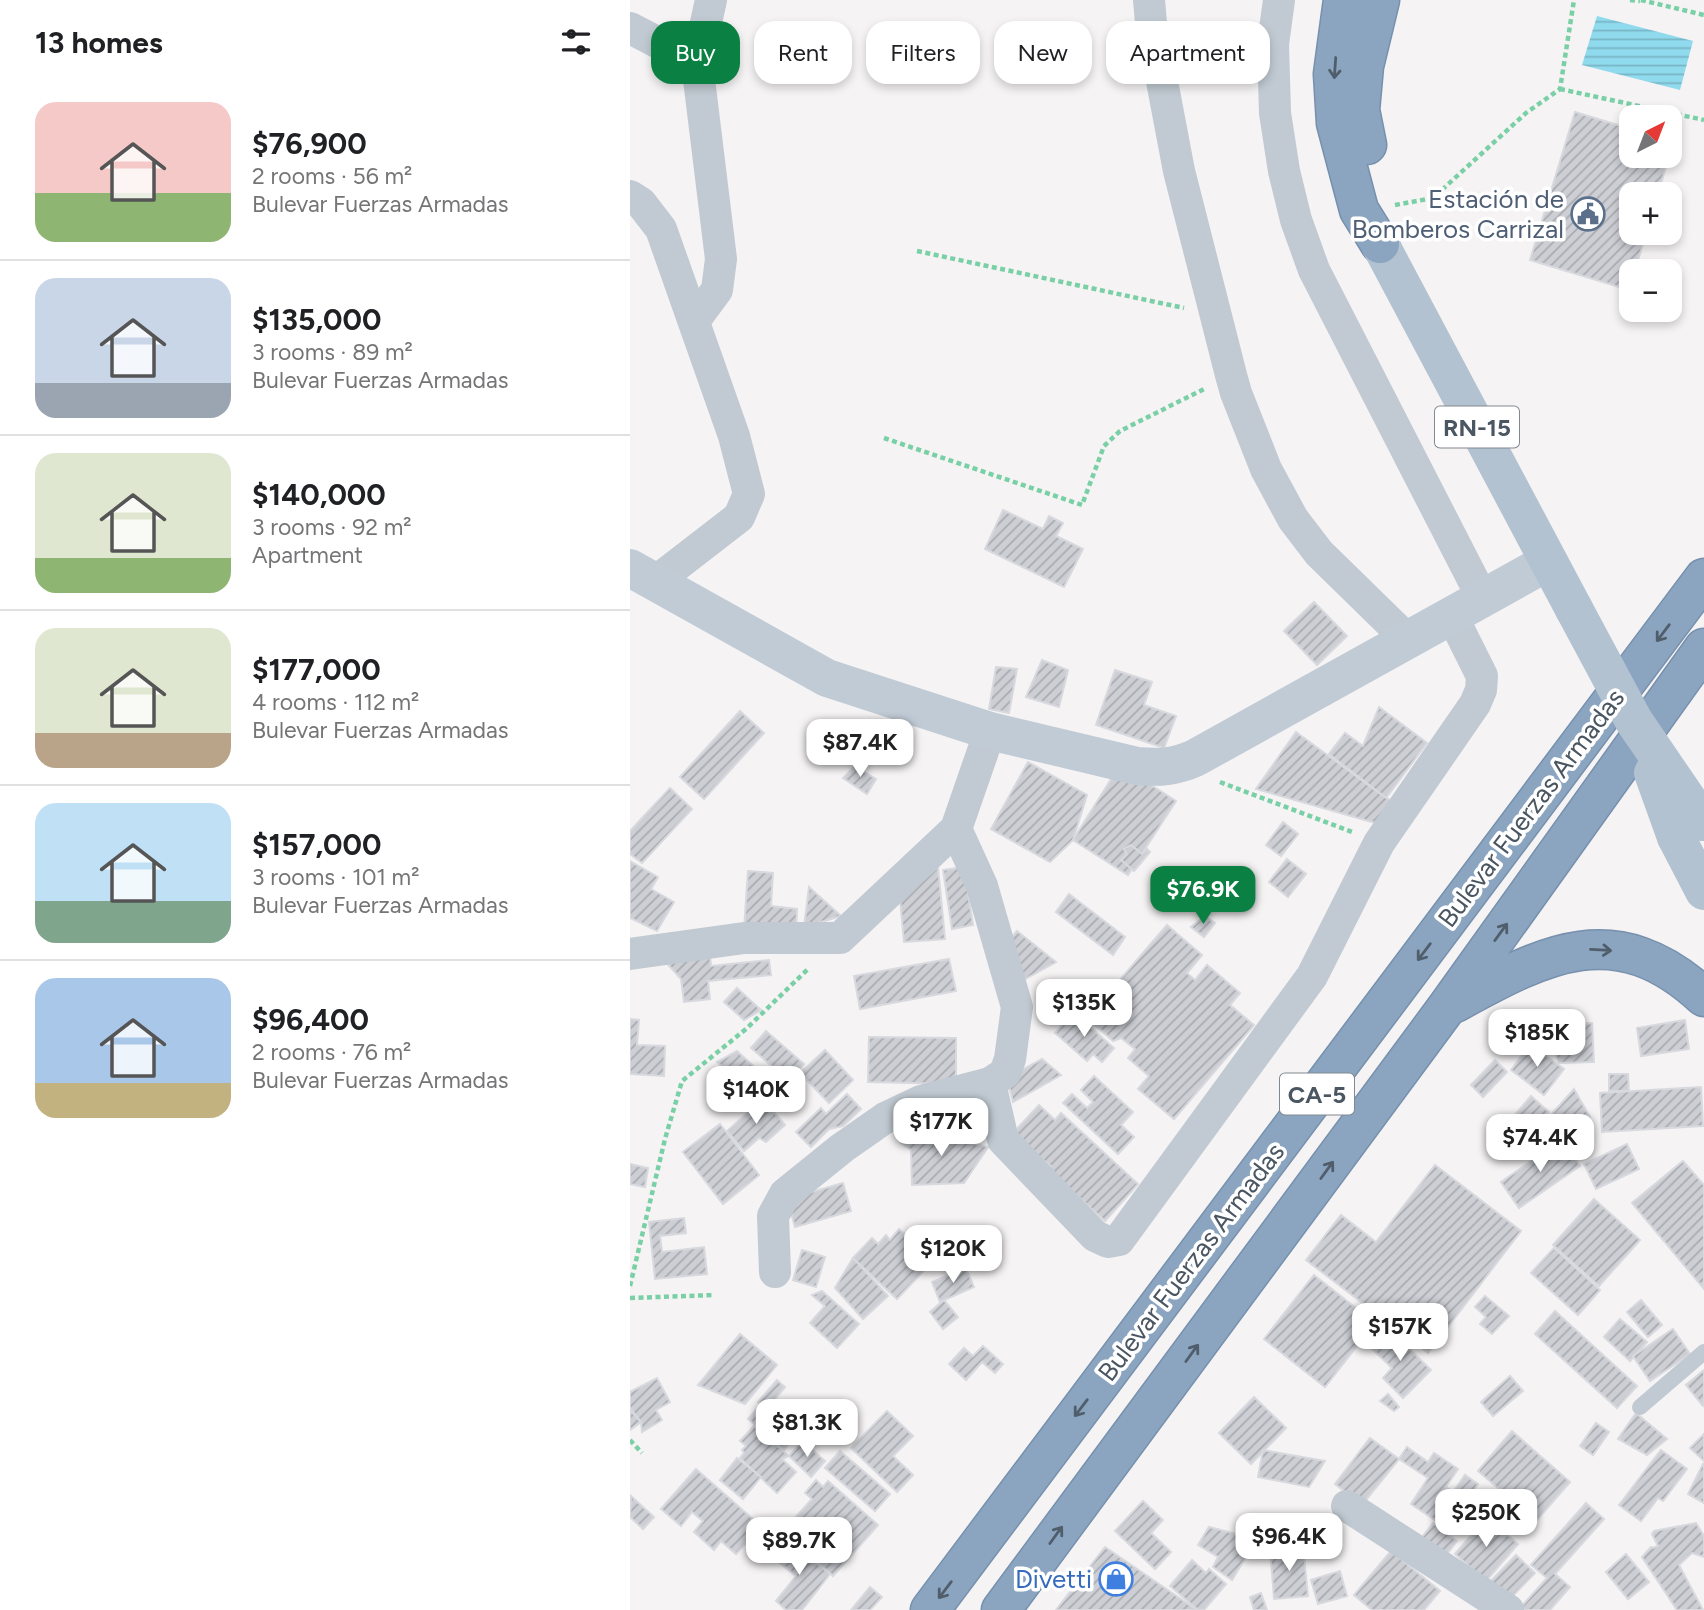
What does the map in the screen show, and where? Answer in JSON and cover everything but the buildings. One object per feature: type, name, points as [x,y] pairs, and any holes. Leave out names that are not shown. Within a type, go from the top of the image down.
[{"type":"highway","points":[[1343,0],[1333,74],[1336,123],[1359,210],[1379,226]]},
{"type":"highway","points":[[1379,226],[1360,110],[1364,66],[1380,0]]},
{"type":"highway","name":"Bulevar Fuerzas Armadas","points":[[930,1610],[1704,578]]},
{"type":"highway","name":"Bulevar Fuerzas Armadas","points":[[1001,1610],[1447,1007],[1704,648]]},
{"type":"highway","points":[[1447,1007],[1514,971],[1551,956],[1586,949],[1619,951],[1654,962],[1688,982],[1704,997]]},
{"type":"main road","name":"RN-15","points":[[1379,226],[1548,562],[1694,827],[1704,891]]},
{"type":"street","points":[[706,21],[711,0]]},
{"type":"street","points":[[1149,0],[1179,171],[1236,393],[1266,469],[1293,519],[1319,552],[1409,641]]},
{"type":"street","points":[[990,1083],[1003,1140],[1095,1236],[1108,1242],[1119,1240],[1312,975],[1380,843],[1475,704],[1481,690],[1482,676],[1467,608],[1314,270],[1296,220],[1284,171],[1275,113],[1273,44],[1279,0]]},
{"type":"street","points":[[630,27],[651,38]]},
{"type":"street","points":[[694,321],[718,290],[721,259],[700,84]]},
{"type":"street","points":[[630,196],[641,203],[661,229],[734,436],[749,494],[739,517],[643,575],[827,678],[990,731],[1137,766],[1161,768],[1195,758],[1548,562]]},
{"type":"street","points":[[630,954],[744,938],[840,938],[956,829],[990,731]]},
{"type":"street","points":[[775,1272],[773,1216],[785,1195],[885,1118],[921,1101],[990,1083],[1004,1073],[1010,1059],[1017,1007],[982,886],[956,829]]},
{"type":"street","points":[[1347,1506],[1508,1610]]},
{"type":"lane","points":[[1640,1407],[1704,1352]]},
{"type":"path","points":[[1379,226],[1433,198],[1526,113],[1560,89],[1574,0]]},
{"type":"path","points":[[1630,0],[1704,15]]},
{"type":"path","points":[[1560,89],[1704,120]]},
{"type":"path","points":[[918,251],[1216,314]]},
{"type":"path","points":[[884,438],[1082,505],[1104,446],[1120,431],[1231,375]]},
{"type":"path","points":[[1178,765],[1380,843]]},
{"type":"path","points":[[630,1286],[665,1139],[682,1081],[746,1029],[840,938]]},
{"type":"path","points":[[630,1298],[715,1295]]},
{"type":"path","points":[[630,1440],[642,1453]]},
{"type":"water","points":[[1597,16],[1693,41],[1680,90],[1582,65]]},
{"type":"place","name":"Estación de Bomberos Carrizal","points":[[1588,214]]},
{"type":"place","name":"Divetti","points":[[1116,1579]]}]
